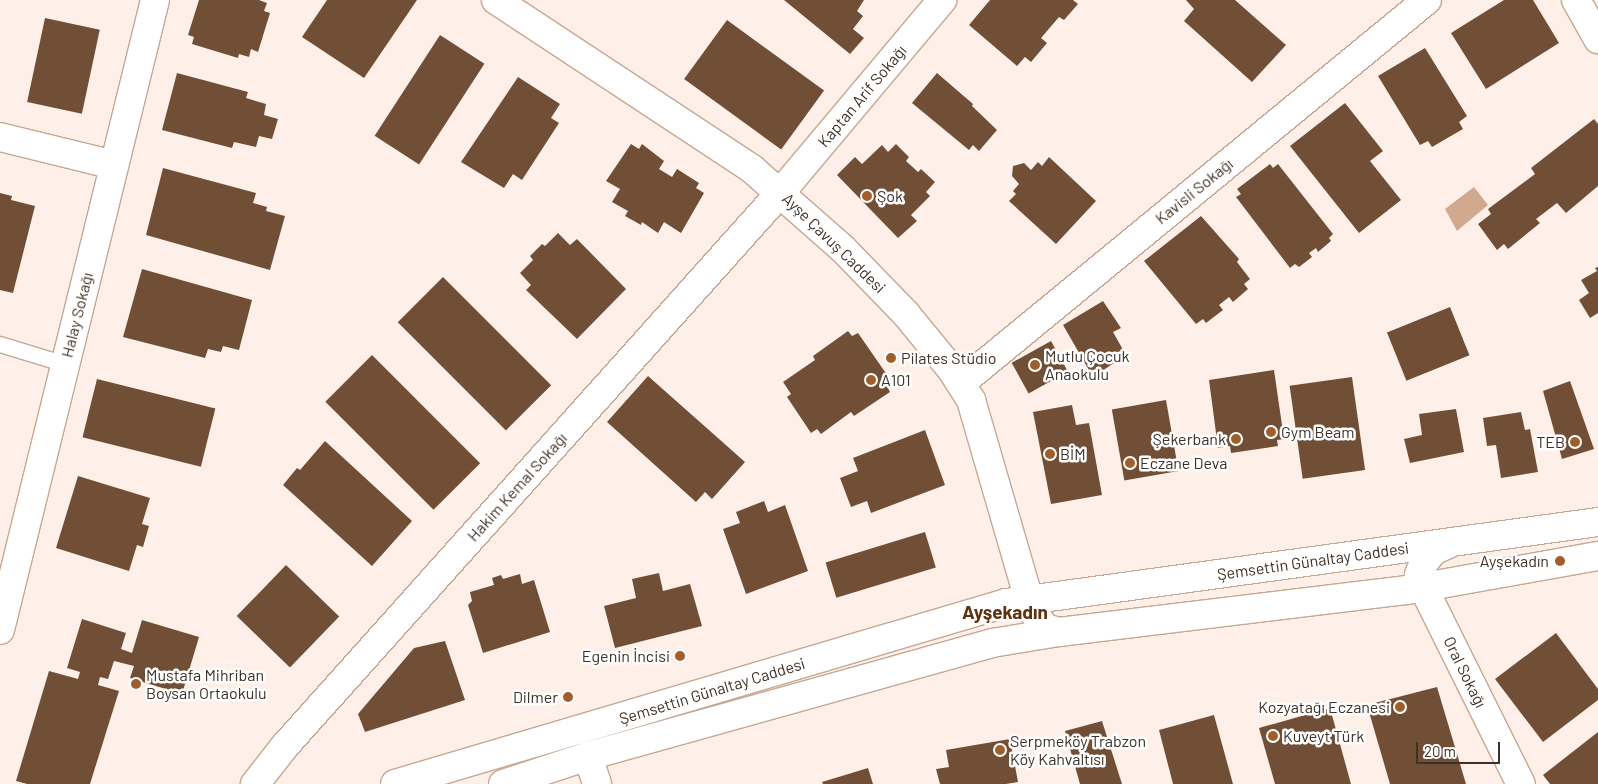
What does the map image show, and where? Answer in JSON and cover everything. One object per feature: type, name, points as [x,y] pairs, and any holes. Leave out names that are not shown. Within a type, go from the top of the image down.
[{"type":"street","name":"Halay Sokağı","points":[[0,630],[5,592],[65,364],[155,0]]},
{"type":"street","name":"Ayşe Çavuş Caddesi","points":[[496,0],[739,159],[782,192],[868,274],[926,338],[961,383],[975,409],[1029,600]]},
{"type":"street","name":"Kaptan Arif Sokağı","points":[[782,192],[942,0]]},
{"type":"street","name":"Kavisli Sokağı","points":[[961,383],[1427,0]]},
{"type":"street","points":[[1576,0],[1598,39]]},
{"type":"street","points":[[0,137],[114,165]]},
{"type":"street","name":"Hakim Kemal Sokağı","points":[[255,784],[284,747],[782,192]]},
{"type":"street","name":"Şemsettin Günaltay Caddesi","points":[[395,784],[984,609],[1029,600],[1598,522]]},
{"type":"street","points":[[1423,587],[1419,575],[1425,561],[1433,551],[1450,543]]},
{"type":"street","name":"Şemsettin Günaltay Caddesi","points":[[503,784],[588,756],[976,647],[1059,632],[1423,587],[1598,556]]},
{"type":"street","name":"Oral Sokağı","points":[[1423,587],[1521,784]]},
{"type":"street","points":[[1029,600],[1040,623],[1048,629],[1059,632]]},
{"type":"street","points":[[276,784],[276,764],[284,747]]},
{"type":"street","points":[[588,756],[597,784]]},
{"type":"lane","points":[[0,344],[65,364]]},
{"type":"shaded area","points":[[1474,187],[1488,205],[1457,231],[1445,209]]},
{"type":"building","points":[[199,0],[259,0],[267,3],[264,11],[270,13],[258,52],[251,49],[249,57],[239,54],[238,58],[192,44],[194,37],[188,35]]},
{"type":"building","points":[[327,0],[417,0],[364,78],[302,37]]},
{"type":"building","points":[[784,0],[864,0],[857,11],[863,16],[853,29],[864,38],[850,54]]},
{"type":"building","points":[[990,0],[1073,0],[1078,4],[1064,20],[1059,17],[1041,38],[1047,43],[1031,62],[1025,57],[1017,66],[969,25]]},
{"type":"building","points":[[1186,0],[1235,0],[1286,45],[1252,82],[1184,21],[1194,9]]},
{"type":"building","points":[[1504,0],[1533,0],[1559,43],[1486,89],[1451,33]]},
{"type":"building","points":[[45,18],[100,30],[82,114],[27,102]]},
{"type":"building","points":[[727,20],[824,91],[781,150],[684,79]]},
{"type":"building","points":[[440,35],[484,64],[419,165],[375,136]]},
{"type":"building","points":[[1425,48],[1467,116],[1459,122],[1463,129],[1432,147],[1428,141],[1420,145],[1378,76]]},
{"type":"building","points":[[177,73],[248,92],[246,98],[266,104],[264,115],[278,119],[272,139],[259,136],[256,147],[234,142],[232,148],[162,130]]},
{"type":"building","points":[[937,73],[973,104],[972,106],[997,130],[979,151],[973,145],[969,150],[912,103]]},
{"type":"building","points":[[518,77],[560,104],[551,118],[559,123],[522,180],[513,174],[504,188],[461,162]]},
{"type":"building","points":[[1345,103],[1383,151],[1370,161],[1401,200],[1359,233],[1290,146]]},
{"type":"building","points":[[1594,119],[1598,124],[1598,186],[1566,213],[1557,203],[1536,219],[1540,223],[1508,249],[1504,244],[1497,250],[1478,224],[1491,214],[1488,209],[1535,174],[1531,168]]},
{"type":"building","points":[[631,144],[639,149],[642,144],[664,161],[659,169],[672,177],[677,169],[699,183],[696,188],[704,193],[681,233],[664,222],[658,233],[642,222],[641,225],[625,216],[628,211],[612,202],[620,189],[606,181]]},
{"type":"building","points":[[896,144],[909,157],[906,161],[918,172],[921,169],[935,182],[926,192],[930,196],[911,215],[917,221],[898,238],[837,175],[855,157],[862,164],[882,145],[888,152]]},
{"type":"building","points":[[1049,157],[1096,201],[1056,244],[1009,201],[1016,194],[1013,191],[1019,184],[1012,176],[1013,166],[1024,163],[1031,170],[1038,162],[1042,166]]},
{"type":"building","points":[[1270,164],[1273,168],[1278,164],[1333,234],[1329,238],[1331,241],[1318,252],[1316,248],[1309,253],[1312,257],[1299,267],[1295,264],[1290,268],[1236,197],[1241,194],[1237,189]]},
{"type":"building","points":[[163,168],[256,193],[253,203],[267,207],[266,211],[285,216],[270,270],[146,235]]},
{"type":"building","points":[[0,193],[12,196],[11,200],[35,206],[13,293],[0,290]]},
{"type":"building","points":[[1201,216],[1239,259],[1237,262],[1250,279],[1244,284],[1248,289],[1233,302],[1229,297],[1219,305],[1223,310],[1206,323],[1203,319],[1196,324],[1144,261]]},
{"type":"building","points":[[558,233],[570,245],[577,239],[626,289],[577,339],[526,290],[531,285],[520,273],[533,260],[530,256],[542,244],[545,246]]},
{"type":"building","points":[[1598,267],[1598,313],[1590,318],[1579,300],[1589,293],[1581,280],[1597,271],[1595,268]]},
{"type":"building","points":[[142,269],[252,300],[239,350],[223,346],[221,352],[208,349],[205,358],[123,337]]},
{"type":"building","points":[[443,277],[551,385],[506,430],[398,322]]},
{"type":"building","points":[[1103,301],[1121,328],[1113,332],[1126,355],[1093,377],[1063,325]]},
{"type":"building","points":[[1450,307],[1469,355],[1406,381],[1387,332]]},
{"type":"building","points":[[848,331],[852,336],[858,333],[892,382],[887,386],[890,392],[854,416],[851,412],[821,434],[817,429],[811,433],[787,397],[791,394],[783,382],[815,360],[813,356]]},
{"type":"building","points":[[1051,341],[1068,372],[1029,393],[1012,363]]},
{"type":"building","points":[[372,355],[480,463],[434,510],[325,402]]},
{"type":"building","points":[[1274,370],[1284,439],[1277,440],[1278,446],[1231,453],[1230,446],[1218,448],[1209,380]]},
{"type":"building","points":[[648,376],[745,462],[712,499],[705,492],[696,502],[607,422]]},
{"type":"building","points":[[1352,377],[1365,470],[1303,479],[1290,386]]},
{"type":"building","points":[[97,379],[215,409],[201,467],[82,437]]},
{"type":"building","points":[[1570,381],[1594,449],[1562,459],[1543,391]]},
{"type":"building","points":[[1166,400],[1179,471],[1124,480],[1112,410]]},
{"type":"building","points":[[1072,405],[1076,425],[1089,423],[1102,495],[1051,504],[1033,412]]},
{"type":"building","points":[[1456,409],[1464,452],[1410,463],[1404,439],[1422,435],[1419,414]]},
{"type":"building","points":[[1521,412],[1525,430],[1530,429],[1538,472],[1501,478],[1496,445],[1487,446],[1483,418]]},
{"type":"building","points":[[925,430],[945,485],[871,513],[867,501],[851,507],[840,478],[858,471],[853,458]]},
{"type":"building","points":[[325,441],[412,521],[372,566],[283,485],[297,468],[300,470]]},
{"type":"building","points":[[78,476],[150,498],[142,524],[149,526],[143,547],[137,545],[129,571],[56,548]]},
{"type":"building","points":[[764,501],[768,512],[785,505],[808,571],[746,594],[723,529],[740,523],[736,512]]},
{"type":"building","points":[[925,532],[936,567],[836,598],[826,562]]},
{"type":"building","points":[[286,565],[339,616],[290,667],[237,616]]},
{"type":"building","points":[[659,573],[663,591],[690,584],[702,626],[615,648],[604,606],[636,598],[632,579]]},
{"type":"building","points":[[520,574],[522,584],[534,580],[550,632],[483,653],[468,605],[472,601],[470,592],[494,585],[492,578],[501,575],[503,579]]},
{"type":"building","points":[[82,619],[126,633],[121,649],[132,653],[142,620],[199,637],[182,694],[130,678],[134,666],[114,661],[108,679],[100,677],[98,685],[119,691],[90,784],[27,784],[16,781],[49,671],[78,679],[80,672],[67,668]]},
{"type":"building","points":[[1556,633],[1598,689],[1598,700],[1543,742],[1495,679]]},
{"type":"building","points":[[445,641],[465,700],[365,732],[358,714],[414,648]]},
{"type":"building","points":[[1437,687],[1466,784],[1390,784],[1367,705]]},
{"type":"building","points":[[1330,708],[1351,784],[1275,784],[1259,728]]},
{"type":"building","points":[[1214,715],[1233,784],[1173,784],[1159,730]]},
{"type":"building","points":[[1102,721],[1122,784],[1080,784],[1065,731]]},
{"type":"building","points":[[1598,732],[1598,784],[1550,784],[1543,775]]},
{"type":"building","points":[[1010,739],[1018,782],[1006,784],[940,784],[936,769],[949,767],[946,750]]},
{"type":"building","points":[[868,768],[873,784],[823,784],[822,782]]},
{"type":"place","name":"Şok","points":[[867,196]]},
{"type":"place","name":"Pilates Stüdio","points":[[891,358]]},
{"type":"place","name":"Mutlu Çocuk Anaokulu","points":[[1035,365]]},
{"type":"place","name":"A101","points":[[871,380]]},
{"type":"place","name":"Gym Beam","points":[[1271,432]]},
{"type":"place","name":"Şekerbank","points":[[1236,439]]},
{"type":"place","name":"TEB","points":[[1575,442]]},
{"type":"place","name":"BİM","points":[[1050,454]]},
{"type":"place","name":"Eczane Deva","points":[[1130,463]]},
{"type":"place","name":"Ayşekadın","points":[[1560,561]]},
{"type":"place","name":"Egenin İncisi","points":[[680,656]]},
{"type":"place","name":"Mustafa Mihriban Boysan Ortaokulu","points":[[136,684]]},
{"type":"place","name":"Dilmer","points":[[568,697]]},
{"type":"place","name":"Kozyatağı Eczanesi","points":[[1400,707]]},
{"type":"place","name":"Kuveyt Türk","points":[[1273,736]]},
{"type":"place","name":"Serpmeköy Trabzon Köy Kahvaltısı","points":[[1000,750]]},
{"type":"district","name":"Ayşekadın","points":[[1005,612]]}]
